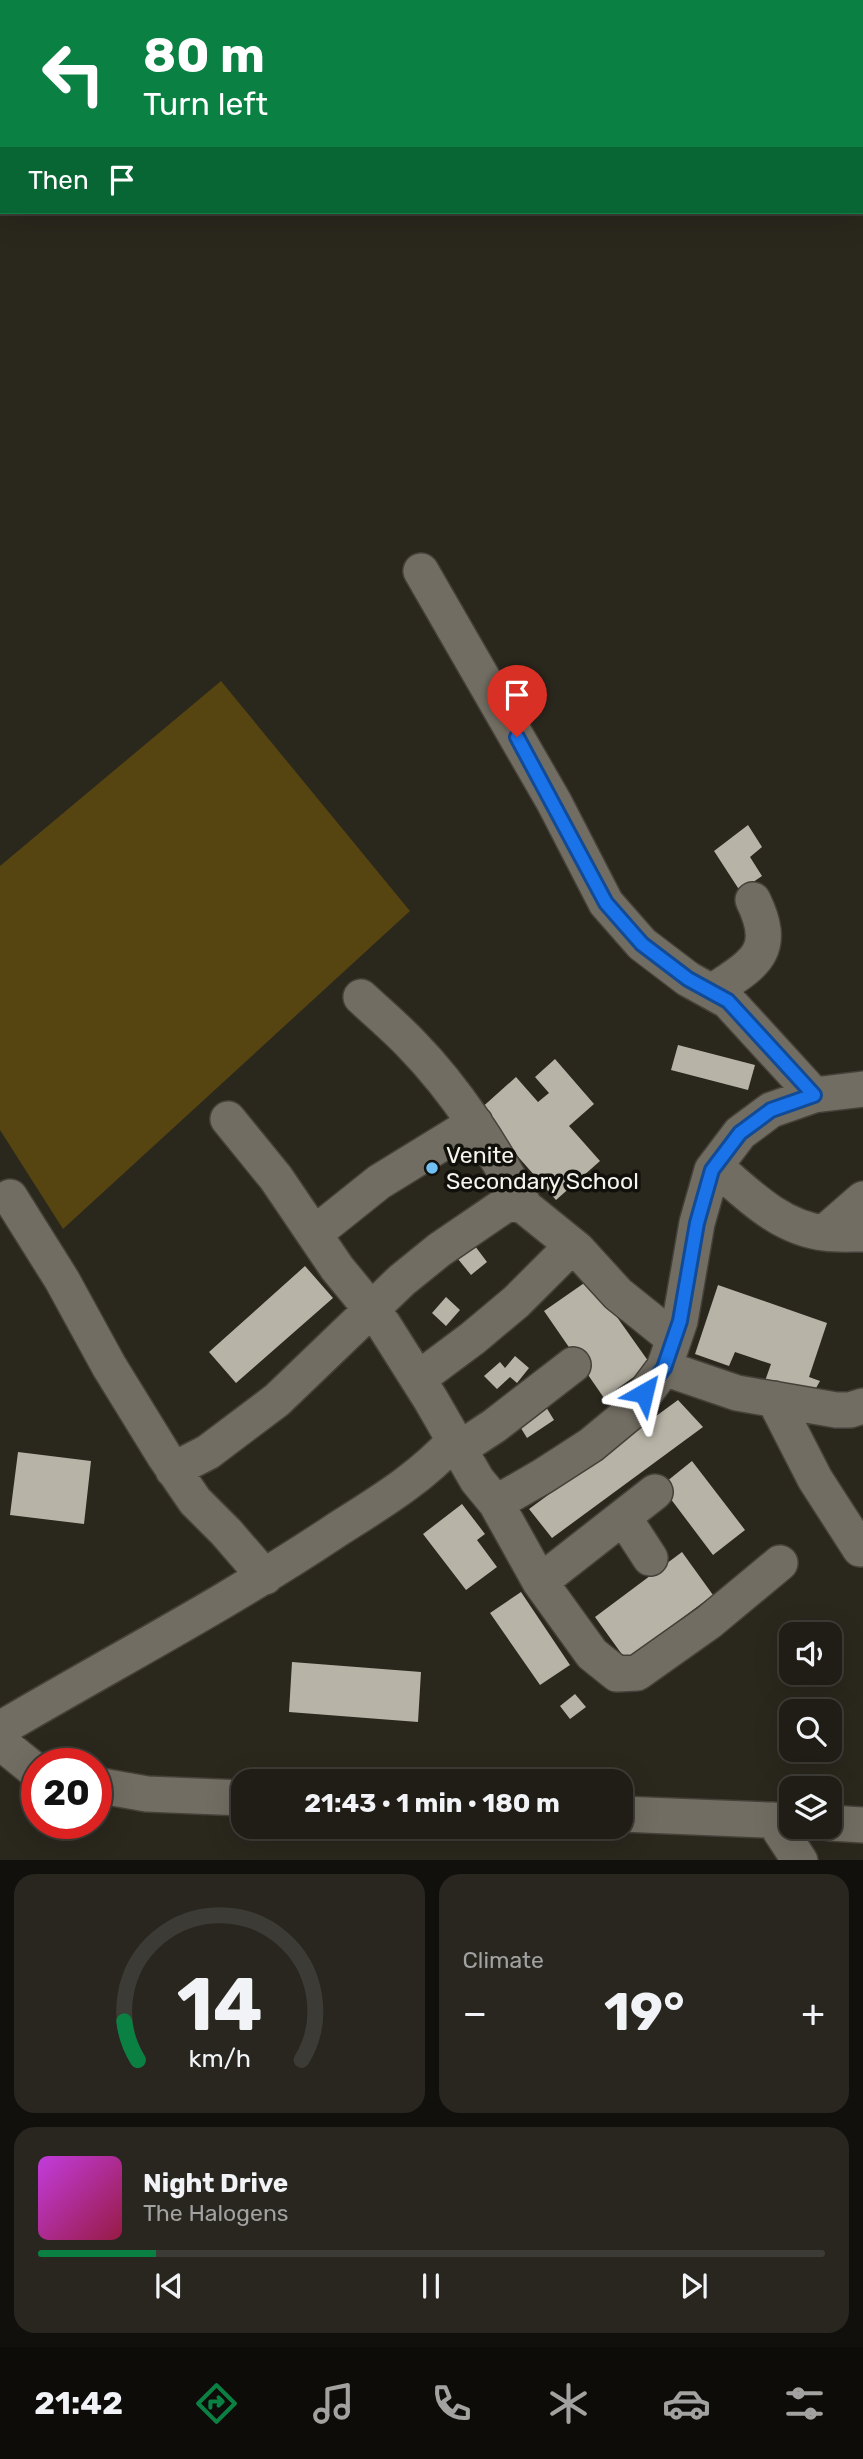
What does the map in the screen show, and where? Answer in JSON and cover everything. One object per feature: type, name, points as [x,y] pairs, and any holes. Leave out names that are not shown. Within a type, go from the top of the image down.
[{"type":"street","points":[[421,571],[554,802],[606,903],[642,944],[688,979],[728,1001],[814,1095]]},
{"type":"street","points":[[712,992],[752,964],[762,949],[765,936],[761,917],[753,900]]},
{"type":"street","points":[[361,997],[413,1046],[475,1123],[525,1207]]},
{"type":"street","points":[[496,1503],[590,1445],[632,1411],[669,1353],[680,1321],[697,1223],[712,1170],[740,1133],[771,1110],[814,1095],[863,1090]]},
{"type":"street","points":[[228,1119],[276,1178],[337,1268],[371,1308],[418,1379],[456,1446],[496,1503],[540,1582],[592,1654],[617,1674],[638,1673],[709,1622],[780,1563]]},
{"type":"street","points":[[314,1234],[379,1182],[475,1123]]},
{"type":"street","points":[[715,1166],[758,1204],[793,1225],[824,1233],[863,1234]]},
{"type":"street","points":[[10,1197],[173,1470],[195,1501],[265,1577]]},
{"type":"street","points":[[824,1233],[863,1199]]},
{"type":"street","points":[[173,1470],[208,1452],[277,1400],[371,1308],[439,1250],[495,1211],[514,1203],[525,1207],[572,1246],[669,1353],[737,1392],[836,1410],[863,1406]]},
{"type":"street","points":[[418,1379],[516,1303],[572,1246]]},
{"type":"street","points":[[0,1729],[265,1577],[397,1491],[456,1446],[494,1426],[573,1365]]},
{"type":"street","points":[[774,1399],[816,1479],[859,1549]]},
{"type":"street","points":[[540,1582],[655,1492]]},
{"type":"street","points":[[624,1518],[650,1558]]},
{"type":"street","points":[[0,1742],[21,1759]]},
{"type":"street","points":[[112,1788],[147,1794],[231,1798]]},
{"type":"street","points":[[633,1815],[779,1821]]},
{"type":"street","points":[[842,1824],[863,1825]]},
{"type":"street","points":[[790,1839],[800,1860]]},
{"type":"shaded area","points":[[221,681],[410,911],[63,1229],[0,1130],[0,866]]},
{"type":"building","points":[[748,825],[762,847],[750,857],[762,876],[740,891],[714,851]]},
{"type":"building","points":[[678,1045],[755,1065],[748,1090],[671,1070]]},
{"type":"building","points":[[555,1059],[594,1104],[569,1126],[600,1161],[556,1200],[478,1111],[516,1077],[538,1102],[549,1093],[535,1077]]},
{"type":"building","points":[[475,1246],[487,1262],[471,1275],[458,1259]]},
{"type":"building","points":[[305,1266],[333,1298],[236,1383],[209,1352]]},
{"type":"building","points":[[590,1279],[651,1365],[604,1398],[544,1311]]},
{"type":"building","points":[[718,1285],[827,1323],[809,1377],[820,1381],[811,1397],[765,1381],[771,1364],[735,1352],[729,1366],[695,1354]]},
{"type":"building","points":[[446,1297],[460,1310],[446,1326],[432,1313]]},
{"type":"building","points":[[515,1356],[529,1368],[517,1383],[510,1377],[497,1389],[484,1376],[500,1362],[505,1368]]},
{"type":"building","points":[[678,1400],[703,1427],[552,1538],[529,1509]]},
{"type":"building","points":[[543,1402],[554,1420],[527,1438],[516,1420]]},
{"type":"building","points":[[18,1452],[91,1461],[84,1524],[10,1515]]},
{"type":"building","points":[[692,1461],[745,1530],[713,1555],[661,1486]]},
{"type":"building","points":[[462,1504],[485,1534],[477,1540],[497,1567],[466,1590],[423,1534]]},
{"type":"building","points":[[682,1552],[713,1595],[626,1660],[595,1617]]},
{"type":"building","points":[[521,1592],[570,1665],[540,1685],[490,1613]]},
{"type":"building","points":[[292,1662],[421,1672],[418,1722],[289,1712]]},
{"type":"building","points":[[575,1694],[586,1707],[570,1719],[560,1706]]},
{"type":"place","name":"Venite Secondary School","points":[[432,1168]]},
{"type":"route","points":[[517,737],[606,903],[642,944],[688,979],[728,1001],[814,1095],[771,1110],[740,1133],[712,1170],[697,1223],[680,1321],[664,1368],[644,1393]]}]
